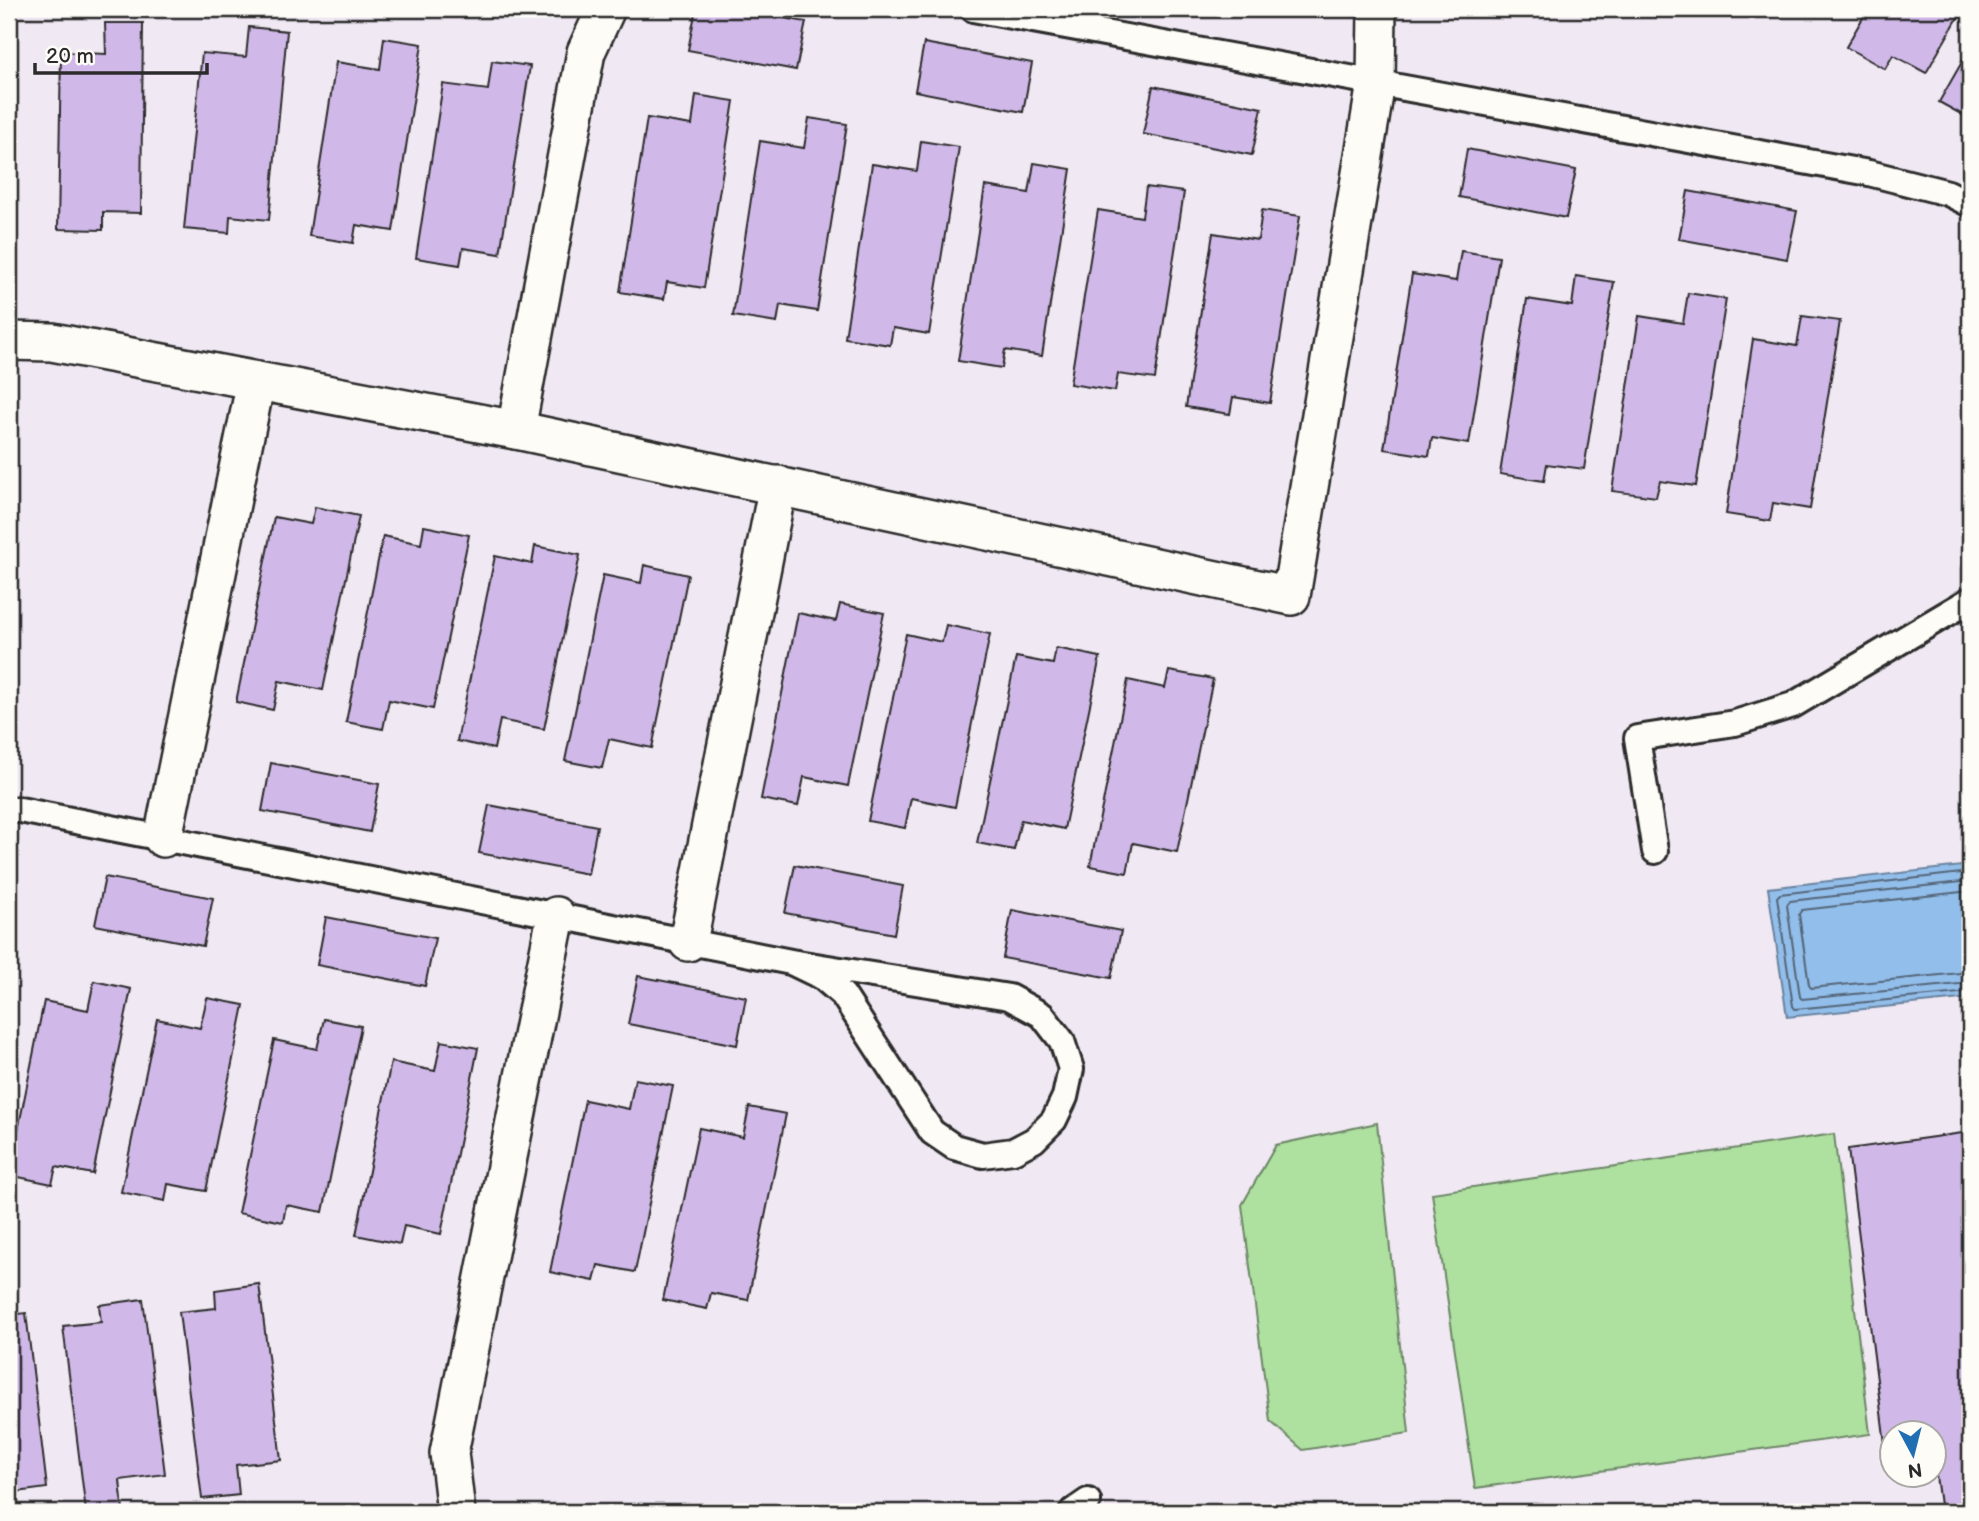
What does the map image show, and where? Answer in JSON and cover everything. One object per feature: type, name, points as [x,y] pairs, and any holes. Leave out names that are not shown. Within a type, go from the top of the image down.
[{"type":"street","points":[[516,430],[586,52],[606,9]]},
{"type":"street","points":[[9,341],[52,342],[516,430],[1290,596],[1376,83],[1377,9]]},
{"type":"street","points":[[163,838],[256,381]]},
{"type":"street","points":[[688,942],[778,485]]},
{"type":"street","points":[[456,1512],[449,1453],[556,916]]},
{"type":"lane","points":[[973,9],[1869,173],[1948,193],[1970,204]]},
{"type":"lane","points":[[1655,851],[1637,738],[1735,723],[1793,705],[1970,600]]},
{"type":"lane","points":[[9,810],[791,962],[1009,997],[1042,1015],[1062,1041],[1070,1069],[1065,1097],[1054,1120],[1034,1140],[1013,1151],[983,1155],[954,1147],[932,1132],[843,995],[822,977],[791,962]]},
{"type":"green space","points":[[1377,1123],[1409,1433],[1303,1450],[1270,1421],[1242,1205],[1276,1145]]},
{"type":"green space","points":[[1834,1134],[1870,1434],[1475,1488],[1432,1193]]},
{"type":"water","points":[[1970,865],[1970,998],[1787,1017],[1768,888]]},
{"type":"building","points":[[696,9],[734,9],[806,22],[796,70],[688,50]]},
{"type":"building","points":[[1868,9],[1963,9],[1926,73],[1893,55],[1885,69],[1846,47]]},
{"type":"building","points":[[105,23],[143,23],[141,213],[103,212],[103,230],[58,229],[61,52],[106,54]]},
{"type":"building","points":[[249,27],[287,31],[269,220],[230,216],[229,233],[184,229],[202,53],[246,57]]},
{"type":"building","points":[[384,38],[422,44],[393,231],[356,225],[353,243],[309,236],[336,62],[380,69]]},
{"type":"building","points":[[924,43],[1032,63],[1023,112],[915,91]]},
{"type":"building","points":[[1970,48],[1970,119],[1939,102]]},
{"type":"building","points":[[492,61],[530,66],[500,254],[463,248],[460,265],[416,258],[443,84],[488,90]]},
{"type":"building","points":[[9,74],[16,224],[9,225]]},
{"type":"building","points":[[1153,86],[1262,108],[1252,155],[1143,134]]},
{"type":"building","points":[[696,95],[734,101],[704,288],[667,282],[664,299],[620,292],[647,118],[692,125]]},
{"type":"building","points":[[809,118],[847,124],[817,311],[780,305],[777,323],[733,316],[760,141],[804,148]]},
{"type":"building","points":[[921,141],[959,147],[929,334],[893,328],[890,345],[845,338],[872,164],[917,171]]},
{"type":"building","points":[[1467,149],[1576,170],[1566,218],[1459,197]]},
{"type":"building","points":[[1034,163],[1071,169],[1042,356],[1005,350],[1002,368],[958,361],[985,186],[1029,193]]},
{"type":"building","points":[[1146,187],[1184,192],[1155,379],[1118,374],[1115,391],[1070,384],[1098,210],[1142,217]]},
{"type":"building","points":[[1688,191],[1797,211],[1787,259],[1679,239]]},
{"type":"building","points":[[1262,210],[1300,216],[1270,403],[1233,397],[1230,414],[1186,407],[1213,233],[1258,240]]},
{"type":"building","points":[[1461,251],[1499,257],[1469,444],[1432,438],[1429,456],[1384,449],[1412,274],[1456,281]]},
{"type":"building","points":[[1576,276],[1614,282],[1584,469],[1547,464],[1544,481],[1500,474],[1527,299],[1572,306]]},
{"type":"building","points":[[1688,293],[1726,299],[1696,486],[1660,481],[1656,497],[1612,491],[1639,316],[1683,323]]},
{"type":"building","points":[[1802,316],[1840,321],[1810,509],[1773,503],[1770,521],[1726,514],[1753,339],[1797,346]]},
{"type":"building","points":[[315,507],[359,516],[323,690],[279,681],[273,710],[236,702],[274,517],[311,524]]},
{"type":"building","points":[[424,526],[469,535],[433,709],[389,700],[383,729],[346,722],[383,536],[421,544]]},
{"type":"building","points":[[535,546],[580,555],[544,729],[500,720],[494,749],[457,741],[495,556],[532,564]]},
{"type":"building","points":[[644,565],[688,575],[652,748],[609,739],[602,768],[565,761],[603,575],[641,583]]},
{"type":"building","points":[[840,604],[884,613],[848,786],[804,777],[798,806],[761,799],[798,613],[836,621]]},
{"type":"building","points":[[946,625],[990,634],[955,807],[911,798],[905,828],[868,821],[906,634],[942,642]]},
{"type":"building","points":[[1056,648],[1100,657],[1064,829],[1021,820],[1014,850],[977,843],[1016,657],[1053,664]]},
{"type":"building","points":[[1169,671],[1213,679],[1177,852],[1133,843],[1127,873],[1090,866],[1128,680],[1165,688]]},
{"type":"building","points":[[271,763],[379,784],[370,832],[262,811]]},
{"type":"building","points":[[489,805],[597,826],[588,874],[479,853]]},
{"type":"building","points":[[795,865],[903,886],[894,934],[785,913]]},
{"type":"building","points":[[105,877],[213,898],[203,946],[95,925]]},
{"type":"building","points":[[1012,910],[1121,931],[1111,978],[1003,958]]},
{"type":"building","points":[[326,917],[435,938],[425,986],[317,965]]},
{"type":"building","points":[[638,976],[746,997],[737,1045],[628,1024]]},
{"type":"building","points":[[94,981],[131,989],[93,1174],[56,1167],[52,1184],[9,1175],[44,1001],[88,1010]]},
{"type":"building","points":[[207,998],[244,1005],[206,1191],[168,1184],[165,1201],[121,1192],[157,1019],[200,1028]]},
{"type":"building","points":[[324,1019],[361,1026],[323,1212],[286,1205],[283,1222],[238,1213],[274,1040],[317,1049]]},
{"type":"building","points":[[441,1041],[478,1048],[441,1234],[404,1226],[400,1244],[356,1235],[391,1062],[435,1071]]},
{"type":"building","points":[[635,1079],[673,1086],[635,1272],[598,1265],[594,1281],[550,1272],[585,1100],[629,1109]]},
{"type":"building","points":[[749,1107],[786,1114],[748,1300],[711,1293],[707,1309],[663,1300],[699,1128],[743,1137]]},
{"type":"building","points":[[1970,1132],[1970,1512],[1894,1512],[1940,1505],[1938,1490],[1948,1490],[1948,1420],[1882,1420],[1848,1149]]},
{"type":"building","points":[[259,1284],[281,1460],[236,1465],[239,1495],[202,1499],[179,1312],[216,1308],[215,1290]]},
{"type":"building","points":[[143,1299],[165,1474],[120,1480],[123,1510],[86,1512],[63,1326],[101,1322],[99,1305]]},
{"type":"building","points":[[26,1313],[47,1488],[9,1493],[9,1315]]}]
